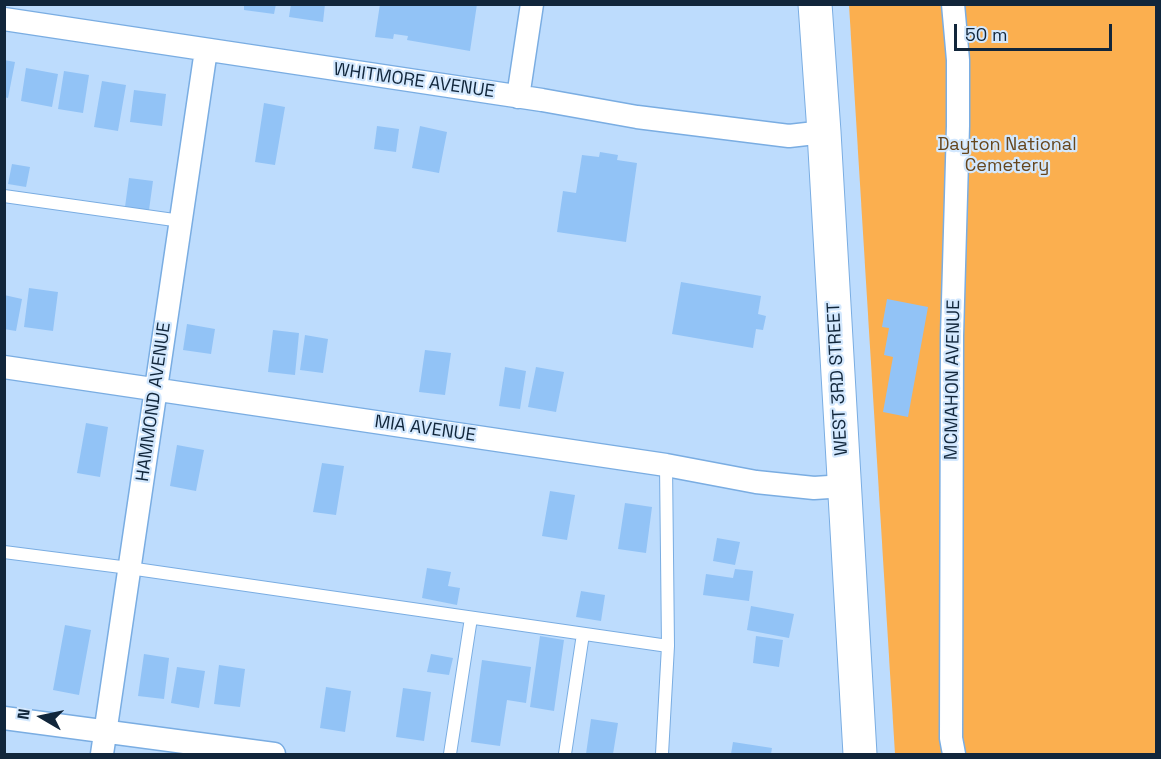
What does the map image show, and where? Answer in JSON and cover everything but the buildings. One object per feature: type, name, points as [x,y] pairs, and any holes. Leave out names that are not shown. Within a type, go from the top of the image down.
[{"type":"main road","name":"WEST 3RD STREET","points":[[814,4],[824,132],[860,754]]},
{"type":"street","points":[[518,97],[532,4]]},
{"type":"street","name":"MCMAHON AVENUE","points":[[953,4],[958,60],[952,336],[951,738],[954,754]]},
{"type":"street","name":"WHITMORE AVENUE","points":[[4,19],[637,117],[789,136],[824,132]]},
{"type":"street","name":"HAMMOND AVENUE","points":[[102,754],[206,50]]},
{"type":"street","name":"MIA AVENUE","points":[[4,367],[666,465],[785,486],[814,488],[845,486]]},
{"type":"street","points":[[4,718],[274,754]]},
{"type":"lane","points":[[4,196],[180,221]]},
{"type":"lane","points":[[662,754],[668,646],[666,465]]},
{"type":"lane","points":[[4,552],[668,646]]},
{"type":"lane","points":[[450,754],[471,618]]},
{"type":"lane","points":[[565,754],[583,634]]},
{"type":"green space","name":"Dayton National Cemetery","points":[[849,5],[1156,5],[1156,754],[895,754]]}]
